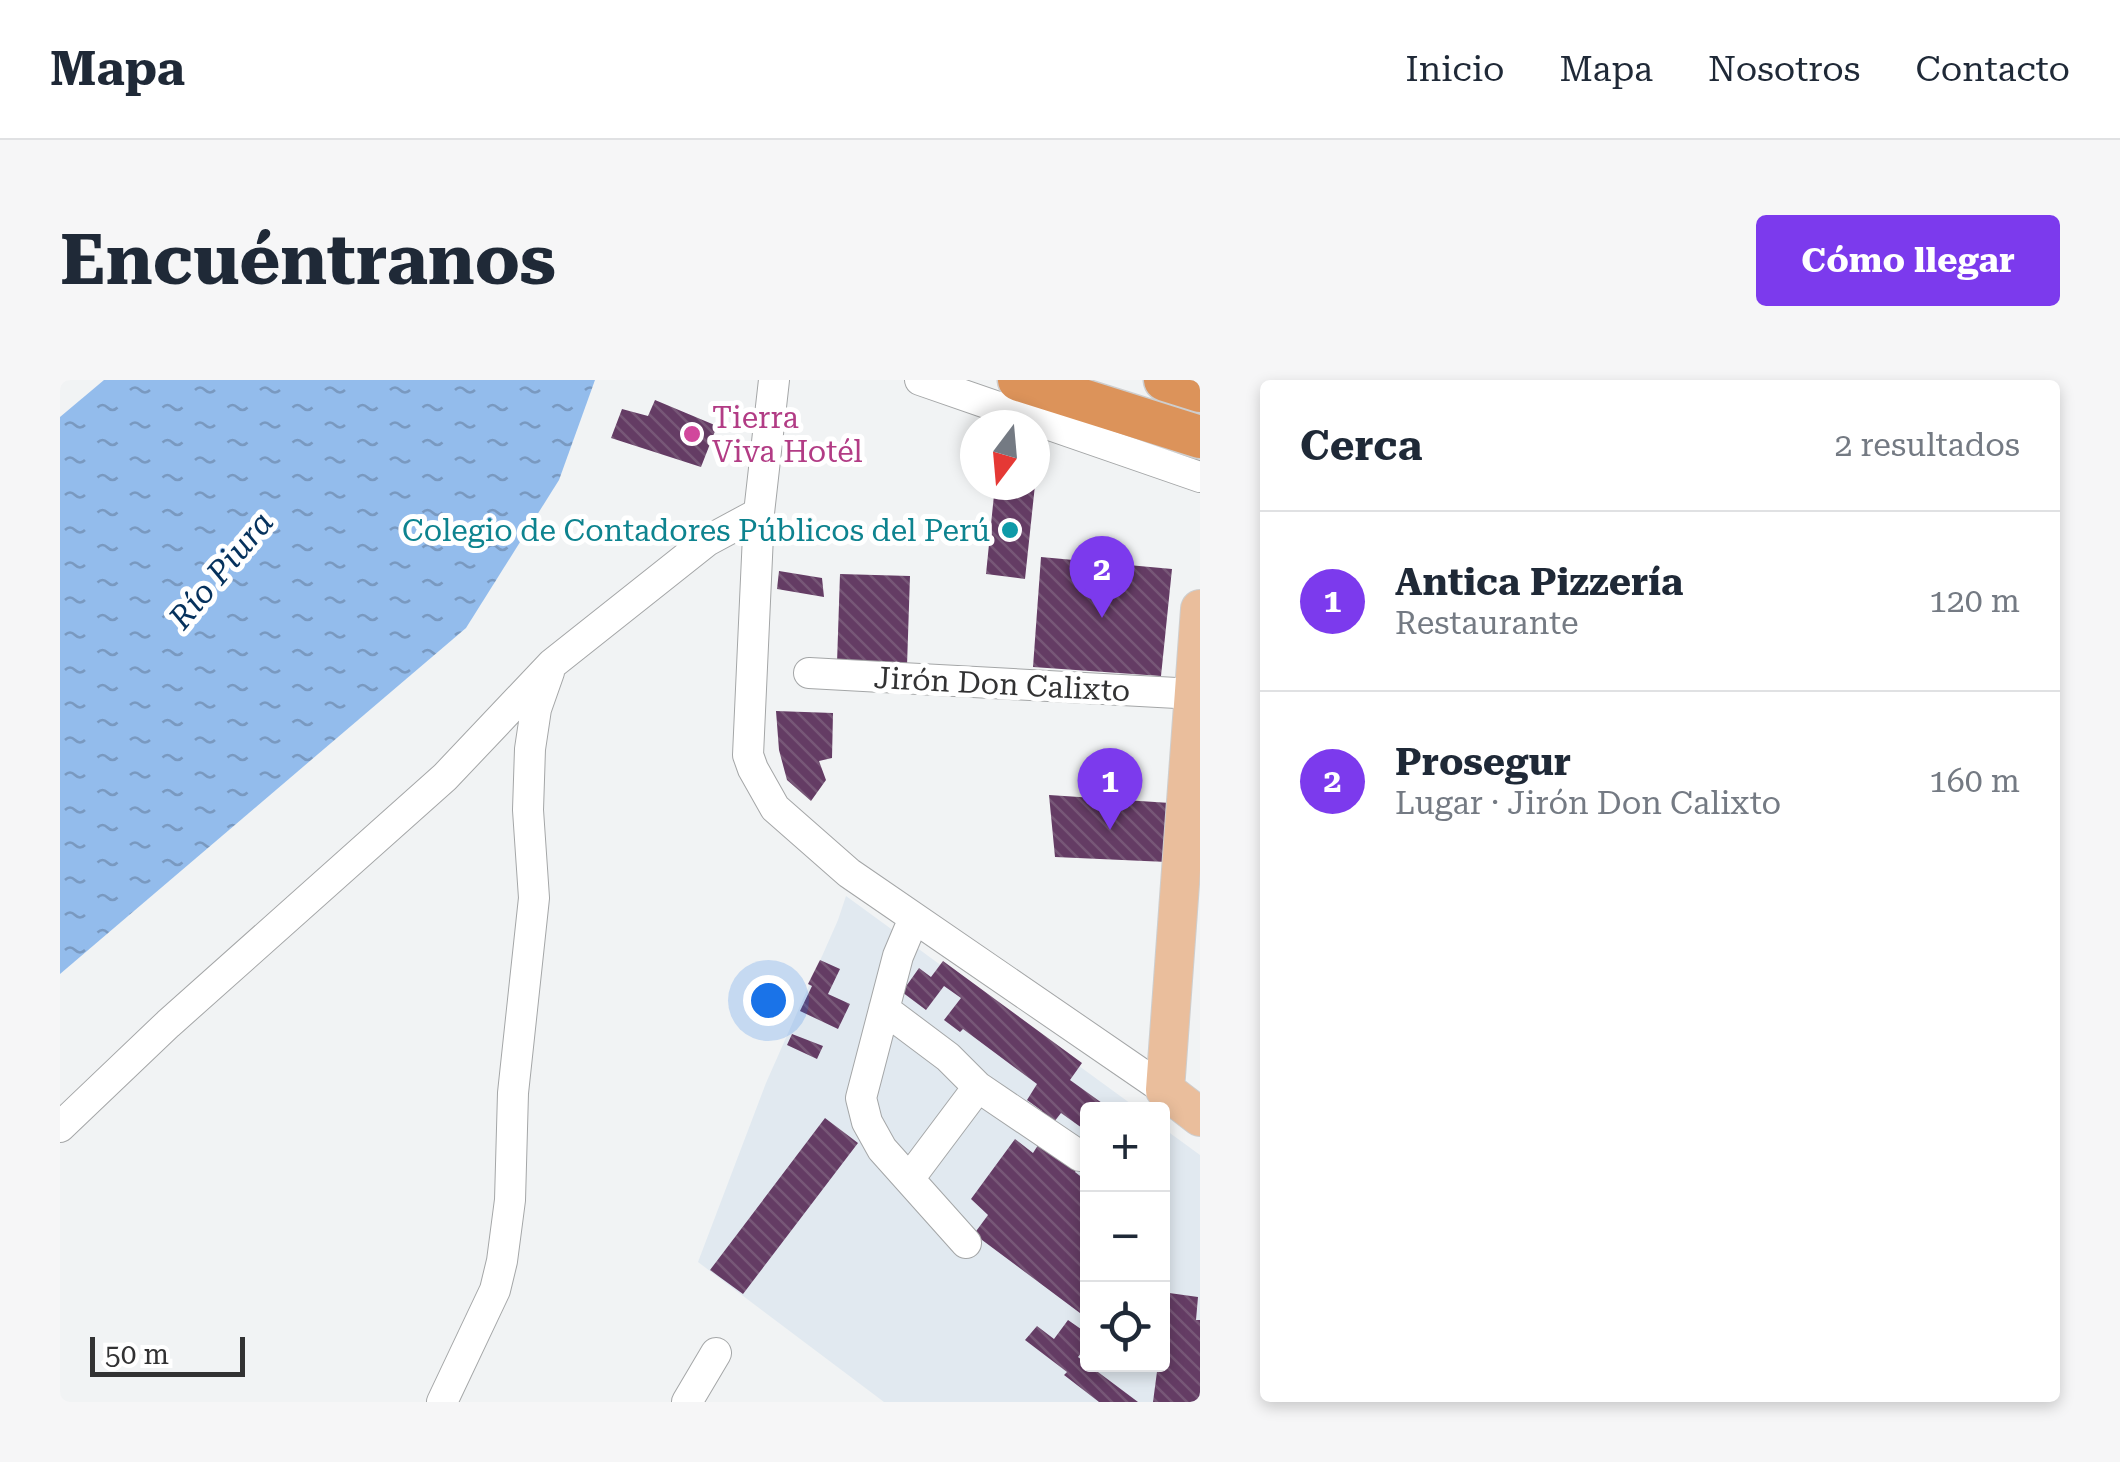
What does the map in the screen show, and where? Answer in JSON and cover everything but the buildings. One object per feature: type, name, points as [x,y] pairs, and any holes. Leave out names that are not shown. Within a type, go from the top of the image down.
[{"type":"highway","points":[[1018,380],[1200,437]]},
{"type":"highway","points":[[1165,380],[1200,391]]},
{"type":"main road","points":[[1200,610],[1166,1090],[1200,1117]]},
{"type":"street","points":[[774,380],[760,513],[748,755],[753,769],[775,808],[849,873],[1166,1090]]},
{"type":"street","points":[[920,380],[1200,477]]},
{"type":"street","points":[[60,1127],[168,1024],[445,777],[552,664],[707,540],[760,513]]},
{"type":"street","points":[[442,1402],[495,1290],[502,1261],[510,1200],[513,1093],[534,898],[528,810],[530,750],[536,709],[552,664]]},
{"type":"street","name":"Jirón Don Calixto","points":[[809,673],[1195,694]]},
{"type":"street","points":[[914,918],[898,956],[861,1098],[867,1122],[882,1149],[966,1244]]},
{"type":"street","points":[[884,1009],[948,1057],[978,1087],[1080,1156]]},
{"type":"street","points":[[909,1178],[978,1087]]},
{"type":"street","points":[[687,1402],[716,1354]]},
{"type":"shaded area","points":[[846,896],[1128,1102],[1080,1102],[1080,1372],[1170,1372],[1170,1133],[1200,1155],[1200,1402],[884,1402],[698,1262],[766,1083]]},
{"type":"water","name":"Río Piura","points":[[104,380],[595,380],[559,480],[466,628],[60,974],[60,417]]},
{"type":"place","name":"Tierra Viva Hotél","points":[[692,434]]},
{"type":"place","name":"Colegio de Contadores Públicos del Perú","points":[[1010,530]]},
{"type":"place","name":"Prosegur","points":[[1102,618]]},
{"type":"place","name":"Antica Pizzería","points":[[1110,830]]}]
